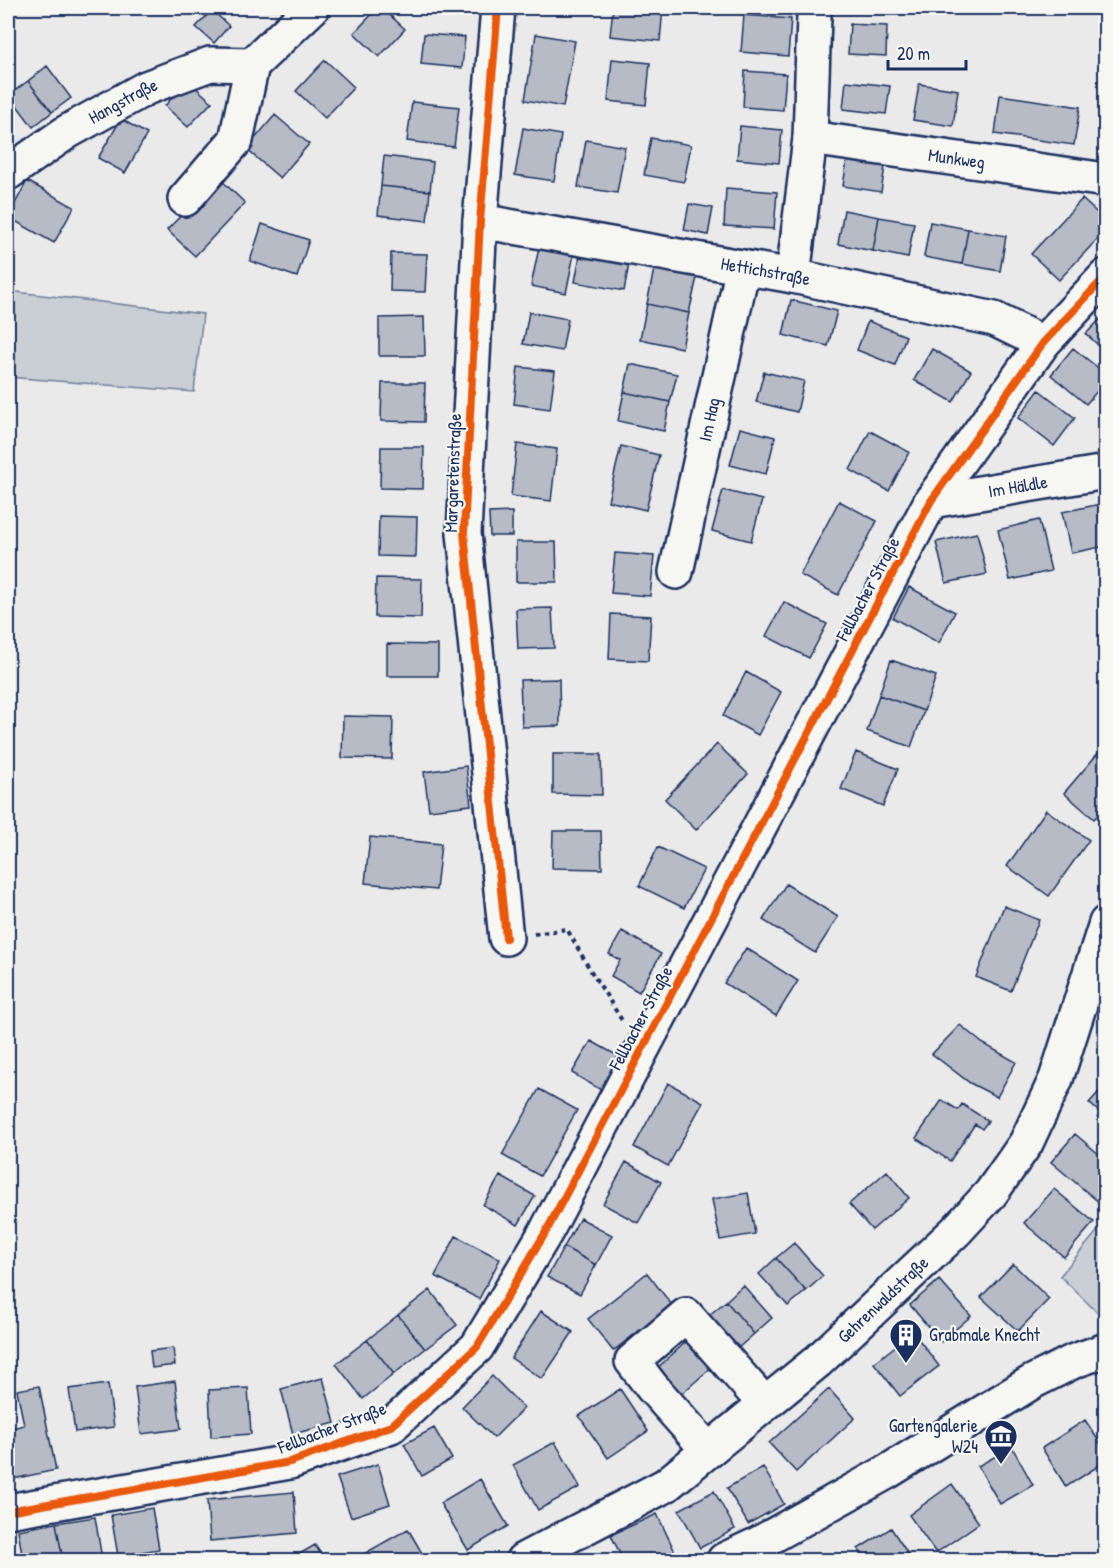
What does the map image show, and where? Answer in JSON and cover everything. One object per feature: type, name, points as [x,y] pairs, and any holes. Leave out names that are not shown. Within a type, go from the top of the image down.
[{"type":"street","points":[[185,199],[236,140],[252,65],[312,8]]},
{"type":"street","name":"Margaretenstraße","points":[[498,8],[480,221],[464,533],[506,938]]},
{"type":"street","points":[[793,276],[810,138],[814,16]]},
{"type":"street","name":"Hangstraße","points":[[8,173],[67,132],[146,88],[210,64],[252,65]]},
{"type":"street","name":"Munkweg","points":[[810,138],[1106,180]]},
{"type":"street","name":"Hettichstraße","points":[[480,221],[793,276],[994,319],[1043,343]]},
{"type":"street","name":"Im Hag","points":[[676,572],[743,267]]},
{"type":"street","name":"Fellbacher Straße","points":[[8,1511],[290,1462],[391,1426],[477,1347],[548,1230],[932,501],[1043,343],[1106,276]]},
{"type":"street","name":"Im Häldle","points":[[932,501],[1106,471]]},
{"type":"street","name":"Gehrenwaldstraße","points":[[523,1560],[666,1485],[818,1361],[956,1231],[991,1193],[1026,1143],[1056,1079],[1106,924]]},
{"type":"street","points":[[708,1450],[632,1361],[686,1316],[765,1404]]},
{"type":"street","points":[[724,1560],[756,1545],[887,1472],[1032,1382],[1074,1361],[1106,1350]]},
{"type":"path","points":[[506,938],[567,929],[589,969],[629,1031]]},
{"type":"shaded area","points":[[8,291],[203,314],[194,392],[8,377]]},
{"type":"shaded area","points":[[1105,1222],[1105,1320],[1060,1276]]},
{"type":"building","points":[[378,8],[382,8],[405,29],[379,57],[354,33]]},
{"type":"building","points":[[613,8],[663,8],[660,41],[610,36]]},
{"type":"building","points":[[1106,8],[1106,15],[1034,9]]},
{"type":"building","points":[[212,10],[229,26],[214,43],[196,27]]},
{"type":"building","points":[[744,15],[791,19],[788,56],[741,52]]},
{"type":"building","points":[[850,24],[887,26],[886,56],[848,54]]},
{"type":"building","points":[[424,34],[465,37],[462,68],[421,64]]},
{"type":"building","points":[[536,34],[575,41],[563,107],[525,100]]},
{"type":"building","points":[[612,59],[650,63],[646,105],[608,101]]},
{"type":"building","points":[[325,60],[354,87],[325,118],[296,91]]},
{"type":"building","points":[[47,66],[71,98],[52,112],[28,81]]},
{"type":"building","points":[[745,71],[786,74],[783,110],[743,107]]},
{"type":"building","points":[[187,80],[212,102],[188,127],[165,106]]},
{"type":"building","points":[[28,81],[52,112],[33,127],[9,95]]},
{"type":"building","points":[[846,81],[890,86],[886,114],[843,109]]},
{"type":"building","points":[[919,84],[958,90],[953,126],[913,120]]},
{"type":"building","points":[[1000,95],[1080,107],[1074,145],[995,134]]},
{"type":"building","points":[[412,102],[459,107],[454,147],[407,141]]},
{"type":"building","points":[[275,115],[309,144],[280,178],[246,149]]},
{"type":"building","points":[[121,119],[147,134],[125,173],[98,158]]},
{"type":"building","points":[[740,126],[782,130],[779,163],[737,159]]},
{"type":"building","points":[[523,128],[561,135],[554,181],[515,175]]},
{"type":"building","points":[[651,138],[691,145],[684,182],[644,175]]},
{"type":"building","points":[[586,140],[625,147],[617,193],[578,187]]},
{"type":"building","points":[[848,154],[886,160],[881,192],[843,186]]},
{"type":"building","points":[[384,156],[433,162],[430,191],[381,186]]},
{"type":"building","points":[[218,177],[245,203],[195,256],[167,230]]},
{"type":"building","points":[[27,181],[74,207],[54,243],[8,217]]},
{"type":"building","points":[[381,186],[430,191],[427,221],[378,215]]},
{"type":"building","points":[[726,188],[777,192],[774,229],[724,226]]},
{"type":"building","points":[[1082,199],[1106,221],[1106,230],[1059,280],[1031,254]]},
{"type":"building","points":[[689,204],[713,208],[708,235],[684,230]]},
{"type":"building","points":[[844,210],[879,217],[873,251],[838,244]]},
{"type":"building","points":[[879,217],[914,223],[908,258],[873,251]]},
{"type":"building","points":[[930,222],[968,229],[962,264],[924,257]]},
{"type":"building","points":[[262,224],[309,240],[297,277],[250,261]]},
{"type":"building","points":[[968,229],[1006,236],[1000,271],[962,264]]},
{"type":"building","points":[[539,247],[574,254],[566,293],[531,286]]},
{"type":"building","points":[[391,253],[427,254],[425,292],[390,291]]},
{"type":"building","points":[[580,255],[629,264],[624,291],[575,282]]},
{"type":"building","points":[[654,269],[697,277],[689,313],[647,304]]},
{"type":"building","points":[[791,300],[837,311],[828,346],[783,335]]},
{"type":"building","points":[[647,304],[689,313],[682,348],[640,339]]},
{"type":"building","points":[[529,312],[568,319],[562,351],[523,344]]},
{"type":"building","points":[[1106,313],[1106,352],[1086,334]]},
{"type":"building","points":[[424,317],[425,356],[379,356],[379,318]]},
{"type":"building","points":[[868,321],[906,336],[895,365],[857,350]]},
{"type":"building","points":[[1073,348],[1106,374],[1106,381],[1086,404],[1051,375]]},
{"type":"building","points":[[932,349],[971,371],[953,402],[914,380]]},
{"type":"building","points":[[630,364],[677,374],[670,402],[624,392]]},
{"type":"building","points":[[518,367],[555,371],[550,409],[514,404]]},
{"type":"building","points":[[764,372],[804,381],[797,412],[756,402]]},
{"type":"building","points":[[382,383],[425,383],[424,422],[381,421]]},
{"type":"building","points":[[1039,390],[1075,418],[1054,446],[1018,418]]},
{"type":"building","points":[[624,392],[670,402],[664,431],[618,421]]},
{"type":"building","points":[[740,428],[775,437],[766,474],[730,465]]},
{"type":"building","points":[[870,431],[909,452],[889,491],[850,470]]},
{"type":"building","points":[[517,444],[557,449],[551,501],[511,496]]},
{"type":"building","points":[[621,446],[659,455],[646,510],[608,501]]},
{"type":"building","points":[[381,447],[424,447],[423,489],[380,488]]},
{"type":"building","points":[[723,490],[762,500],[751,541],[712,531]]},
{"type":"building","points":[[839,501],[877,521],[838,595],[800,575]]},
{"type":"building","points":[[1101,504],[1106,526],[1106,546],[1071,553],[1062,512]]},
{"type":"building","points":[[512,512],[512,536],[490,536],[489,513]]},
{"type":"building","points":[[379,516],[417,517],[416,557],[378,556]]},
{"type":"building","points":[[1039,520],[1051,571],[1010,580],[998,530]]},
{"type":"building","points":[[977,533],[987,574],[946,583],[936,542]]},
{"type":"building","points":[[516,542],[556,542],[557,582],[516,582]]},
{"type":"building","points":[[615,553],[654,556],[650,596],[611,593]]},
{"type":"building","points":[[376,578],[422,579],[421,618],[375,617]]},
{"type":"building","points":[[909,587],[955,612],[939,643],[893,618]]},
{"type":"building","points":[[784,602],[827,624],[809,658],[766,636]]},
{"type":"building","points":[[552,608],[554,648],[518,649],[516,609]]},
{"type":"building","points":[[611,614],[651,616],[648,661],[609,659]]},
{"type":"building","points":[[387,644],[438,645],[438,676],[387,676]]},
{"type":"building","points":[[891,660],[936,676],[924,711],[879,695]]},
{"type":"building","points":[[746,672],[781,692],[758,735],[723,716]]},
{"type":"building","points":[[559,679],[560,726],[522,727],[520,680]]},
{"type":"building","points":[[879,695],[924,711],[911,747],[867,731]]},
{"type":"building","points":[[343,716],[393,717],[392,759],[342,758]]},
{"type":"building","points":[[717,744],[748,774],[696,830],[665,799]]},
{"type":"building","points":[[856,752],[898,769],[883,806],[841,789]]},
{"type":"building","points":[[1099,752],[1106,757],[1106,806],[1094,819],[1064,793]]},
{"type":"building","points":[[553,754],[601,754],[602,795],[553,794]]},
{"type":"building","points":[[466,766],[471,805],[429,810],[424,772]]},
{"type":"building","points":[[1046,810],[1089,840],[1049,896],[1007,866]]},
{"type":"building","points":[[553,831],[601,831],[602,869],[552,868]]},
{"type":"building","points":[[370,837],[441,844],[436,890],[365,883]]},
{"type":"building","points":[[658,847],[704,869],[684,908],[639,886]]},
{"type":"building","points":[[786,884],[838,917],[815,953],[763,920]]},
{"type":"building","points":[[1004,906],[1039,920],[1011,991],[976,977]]},
{"type":"building","points":[[622,931],[661,954],[639,992],[611,976],[620,960],[609,954]]},
{"type":"building","points":[[746,948],[798,981],[776,1016],[724,983]]},
{"type":"building","points":[[960,1025],[982,1043],[1016,1062],[997,1097],[970,1083],[932,1054]]},
{"type":"building","points":[[591,1041],[620,1057],[601,1090],[572,1073]]},
{"type":"building","points":[[668,1083],[703,1102],[668,1166],[634,1147]]},
{"type":"building","points":[[1106,1084],[1106,1118],[1089,1103]]},
{"type":"building","points":[[539,1089],[577,1110],[540,1176],[502,1155]]},
{"type":"building","points":[[942,1100],[958,1110],[962,1104],[988,1121],[982,1129],[975,1124],[950,1161],[916,1138]]},
{"type":"building","points":[[1075,1134],[1106,1160],[1106,1198],[1101,1204],[1051,1162]]},
{"type":"building","points":[[626,1162],[661,1182],[638,1223],[603,1204]]},
{"type":"building","points":[[887,1171],[909,1198],[872,1230],[849,1204]]},
{"type":"building","points":[[500,1176],[535,1196],[518,1225],[483,1205]]},
{"type":"building","points":[[1054,1189],[1094,1222],[1064,1257],[1024,1223]]},
{"type":"building","points":[[748,1193],[755,1234],[720,1240],[712,1199]]},
{"type":"building","points":[[580,1218],[612,1235],[596,1265],[564,1247]]},
{"type":"building","points":[[456,1236],[500,1259],[479,1299],[435,1276]]},
{"type":"building","points":[[794,1243],[823,1276],[806,1291],[776,1258]]},
{"type":"building","points":[[564,1247],[596,1265],[580,1294],[547,1277]]},
{"type":"building","points":[[776,1258],[806,1291],[788,1306],[759,1274]]},
{"type":"building","points":[[1013,1264],[1049,1299],[1018,1331],[981,1297]]},
{"type":"building","points":[[647,1273],[672,1305],[613,1351],[588,1319]]},
{"type":"building","points":[[939,1280],[971,1316],[941,1342],[910,1305]]},
{"type":"building","points":[[743,1285],[772,1318],[754,1334],[726,1301]]},
{"type":"building","points":[[430,1290],[457,1325],[425,1349],[398,1315]]},
{"type":"building","points":[[726,1301],[754,1334],[737,1349],[708,1316]]},
{"type":"building","points":[[541,1311],[573,1332],[542,1379],[511,1358]]},
{"type":"building","points":[[398,1315],[425,1349],[394,1374],[367,1340]]},
{"type":"building","name":"Grabmale Knecht","points":[[913,1332],[939,1366],[900,1396],[874,1363]]},
{"type":"building","points":[[689,1339],[713,1366],[678,1397],[654,1371]]},
{"type":"building","points":[[367,1340],[394,1374],[363,1399],[336,1364]]},
{"type":"building","points":[[173,1348],[175,1365],[152,1368],[150,1351]]},
{"type":"building","points":[[492,1376],[524,1408],[494,1438],[462,1407]]},
{"type":"building","points":[[323,1378],[335,1423],[293,1434],[281,1389]]},
{"type":"building","points":[[175,1381],[181,1429],[141,1434],[135,1387]]},
{"type":"building","points":[[108,1384],[114,1427],[75,1432],[69,1389]]},
{"type":"building","points":[[39,1386],[56,1470],[8,1480],[8,1429],[24,1425],[17,1390]]},
{"type":"building","points":[[248,1388],[251,1434],[211,1437],[209,1390]]},
{"type":"building","points":[[620,1389],[648,1431],[608,1458],[579,1416]]},
{"type":"building","points":[[829,1389],[855,1418],[796,1472],[769,1443]]},
{"type":"building","points":[[1085,1420],[1106,1452],[1106,1461],[1066,1487],[1042,1448]]},
{"type":"building","points":[[434,1428],[452,1459],[422,1476],[404,1444]]},
{"type":"building","points":[[555,1442],[580,1487],[538,1510],[513,1465]]},
{"type":"building","points":[[1012,1447],[1033,1485],[1000,1504],[978,1466]]},
{"type":"building","points":[[378,1464],[390,1504],[351,1517],[337,1477]]},
{"type":"building","points":[[763,1467],[784,1504],[748,1524],[727,1488]]},
{"type":"building","points":[[480,1479],[508,1526],[468,1550],[440,1503]]},
{"type":"building","points":[[952,1484],[979,1523],[936,1553],[909,1515]]},
{"type":"building","points":[[714,1491],[735,1529],[700,1548],[679,1510]]},
{"type":"building","points":[[294,1492],[297,1533],[210,1541],[207,1500]]},
{"type":"building","points":[[152,1508],[159,1549],[118,1556],[111,1515]]},
{"type":"building","points":[[657,1514],[678,1558],[623,1560],[611,1535]]},
{"type":"building","points":[[95,1517],[102,1559],[63,1560],[56,1523]]},
{"type":"building","points":[[56,1523],[63,1560],[23,1560],[18,1530]]},
{"type":"building","points":[[891,1528],[912,1560],[865,1560],[858,1549]]},
{"type":"building","points":[[408,1529],[426,1560],[353,1560]]},
{"type":"building","points":[[315,1545],[325,1560],[289,1560]]},
{"type":"cycle path","points":[[498,8],[480,221],[464,533],[506,938]]},
{"type":"cycle path","points":[[8,1511],[290,1462],[391,1426],[477,1347],[547,1230],[931,501],[1043,343],[1106,276]]},
{"type":"place","name":"Grabmale Knecht","points":[[906,1364]]},
{"type":"place","name":"Gartengalerie W24","points":[[1001,1465]]}]
